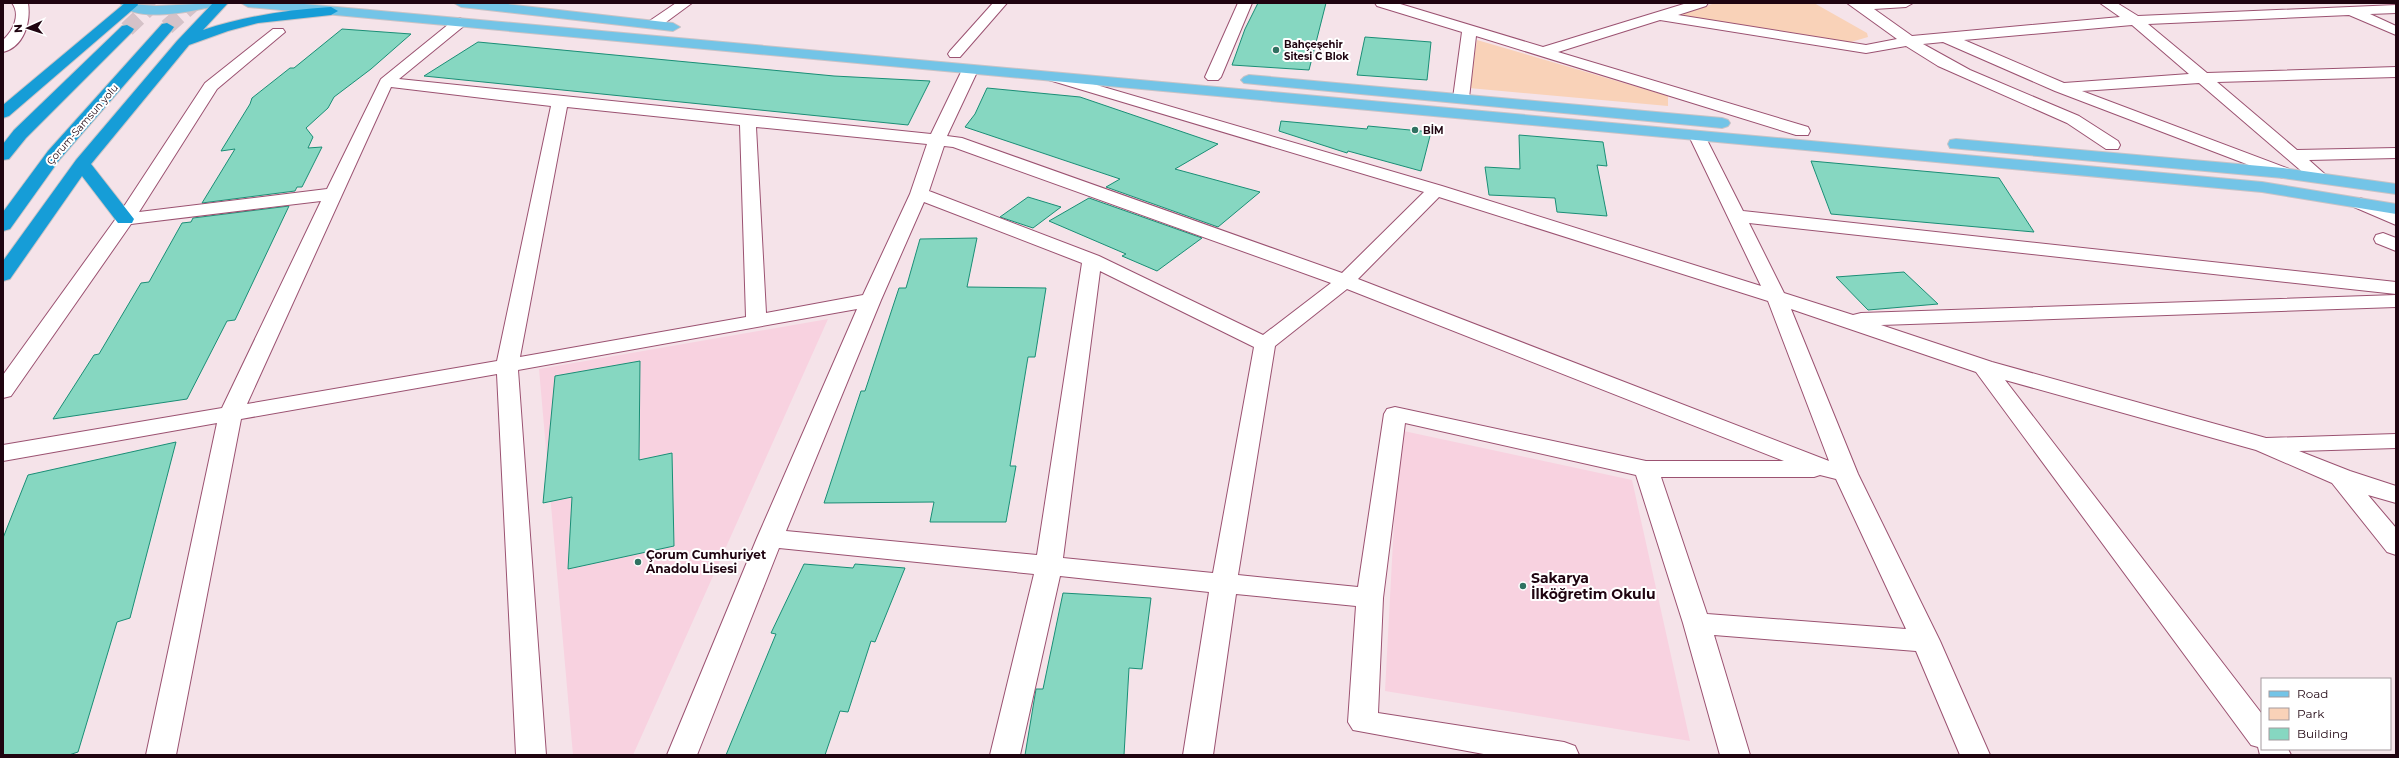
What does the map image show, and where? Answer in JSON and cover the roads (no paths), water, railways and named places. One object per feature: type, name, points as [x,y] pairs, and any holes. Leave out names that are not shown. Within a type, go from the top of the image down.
[{"type":"highway","points":[[3,275],[82,164],[182,44],[221,3]]},
{"type":"highway","points":[[3,112],[128,4]]},
{"type":"highway","points":[[182,44],[238,22],[294,13],[331,11]]},
{"type":"highway","name":"Çorum-Samsun yolu","points":[[3,225],[54,155],[167,28]]},
{"type":"highway","points":[[3,155],[20,134],[126,29]]},
{"type":"highway","points":[[82,164],[126,219]]},
{"type":"main road","points":[[128,4],[147,9],[170,9],[210,3]]},
{"type":"main road","points":[[248,3],[331,11],[460,12],[944,68],[969,60],[1054,77],[2254,187],[2396,209]]},
{"type":"main road","points":[[460,12],[480,4],[969,60],[1213,77],[1461,98],[1802,131],[2283,173],[2396,189]]},
{"type":"main road","points":[[944,68],[969,60]]},
{"type":"street","points":[[3,48],[14,38],[24,19],[21,3],[19,3]]},
{"type":"street","points":[[654,25],[685,3]]},
{"type":"street","points":[[682,755],[770,538],[871,300],[919,194],[937,140],[969,60],[1000,3]]},
{"type":"street","points":[[1213,77],[1245,3]]},
{"type":"street","points":[[1382,3],[1469,31],[1802,131]]},
{"type":"street","points":[[1543,52],[1701,3]]},
{"type":"street","points":[[1857,4],[1906,3]]},
{"type":"street","points":[[2107,3],[2136,20],[2319,177]]},
{"type":"street","points":[[1857,4],[1945,64],[2070,116],[2095,131],[2112,145]]},
{"type":"street","points":[[1661,16],[1866,49],[1909,40],[2136,20],[2396,9]]},
{"type":"street","points":[[2350,11],[2396,31]]},
{"type":"street","points":[[161,755],[231,413],[386,82],[460,12]]},
{"type":"street","points":[[1461,98],[1469,31]]},
{"type":"street","points":[[3,390],[126,219],[211,86],[278,32]]},
{"type":"street","points":[[1944,37],[2061,88],[2283,173]]},
{"type":"street","points":[[2061,88],[2202,78],[2396,72]]},
{"type":"street","points":[[1054,77],[1436,190],[1777,299],[1848,320],[1984,367],[2264,445],[2341,477],[2396,495]]},
{"type":"street","points":[[386,82],[560,102],[956,142],[1345,281],[1837,472]]},
{"type":"street","points":[[531,755],[507,366],[560,102]]},
{"type":"street","points":[[748,121],[756,321]]},
{"type":"street","points":[[1697,136],[1777,299],[1837,472],[1926,641],[1975,755]]},
{"type":"street","points":[[2292,155],[2396,153]]},
{"type":"street","points":[[1198,755],[1224,583],[1266,344],[1345,281],[1436,190]]},
{"type":"street","points":[[126,219],[334,194]]},
{"type":"street","points":[[919,194],[1092,260],[1266,344]]},
{"type":"street","points":[[2360,203],[2396,219]]},
{"type":"street","points":[[1735,216],[2396,288]]},
{"type":"street","points":[[1005,755],[1049,565],[1092,260]]},
{"type":"street","points":[[3,453],[507,366],[871,300]]},
{"type":"street","points":[[1848,320],[2396,302]]},
{"type":"street","points":[[1984,367],[2261,735]]},
{"type":"street","points":[[1564,755],[1363,722],[1370,598],[1395,414],[1646,469],[1837,472]]},
{"type":"street","points":[[2264,445],[2396,441]]},
{"type":"street","points":[[1646,469],[1697,624],[1735,755]]},
{"type":"street","points":[[2341,477],[2396,546]]},
{"type":"street","points":[[770,538],[1370,598]]},
{"type":"street","points":[[1697,624],[1926,641]]},
{"type":"tunnel","points":[[127,29],[154,3]]},
{"type":"tunnel","points":[[167,27],[194,3]]},
{"type":"place","name":"Bahçeşehir Sitesi C Blok","points":[[1276,50]]},
{"type":"place","name":"BİM","points":[[1415,130]]},
{"type":"place","name":"Çorum Cumhuriyet Anadolu Lisesi","points":[[638,562]]},
{"type":"place","name":"Sakarya İlköğretim Okulu","points":[[1523,586]]}]
